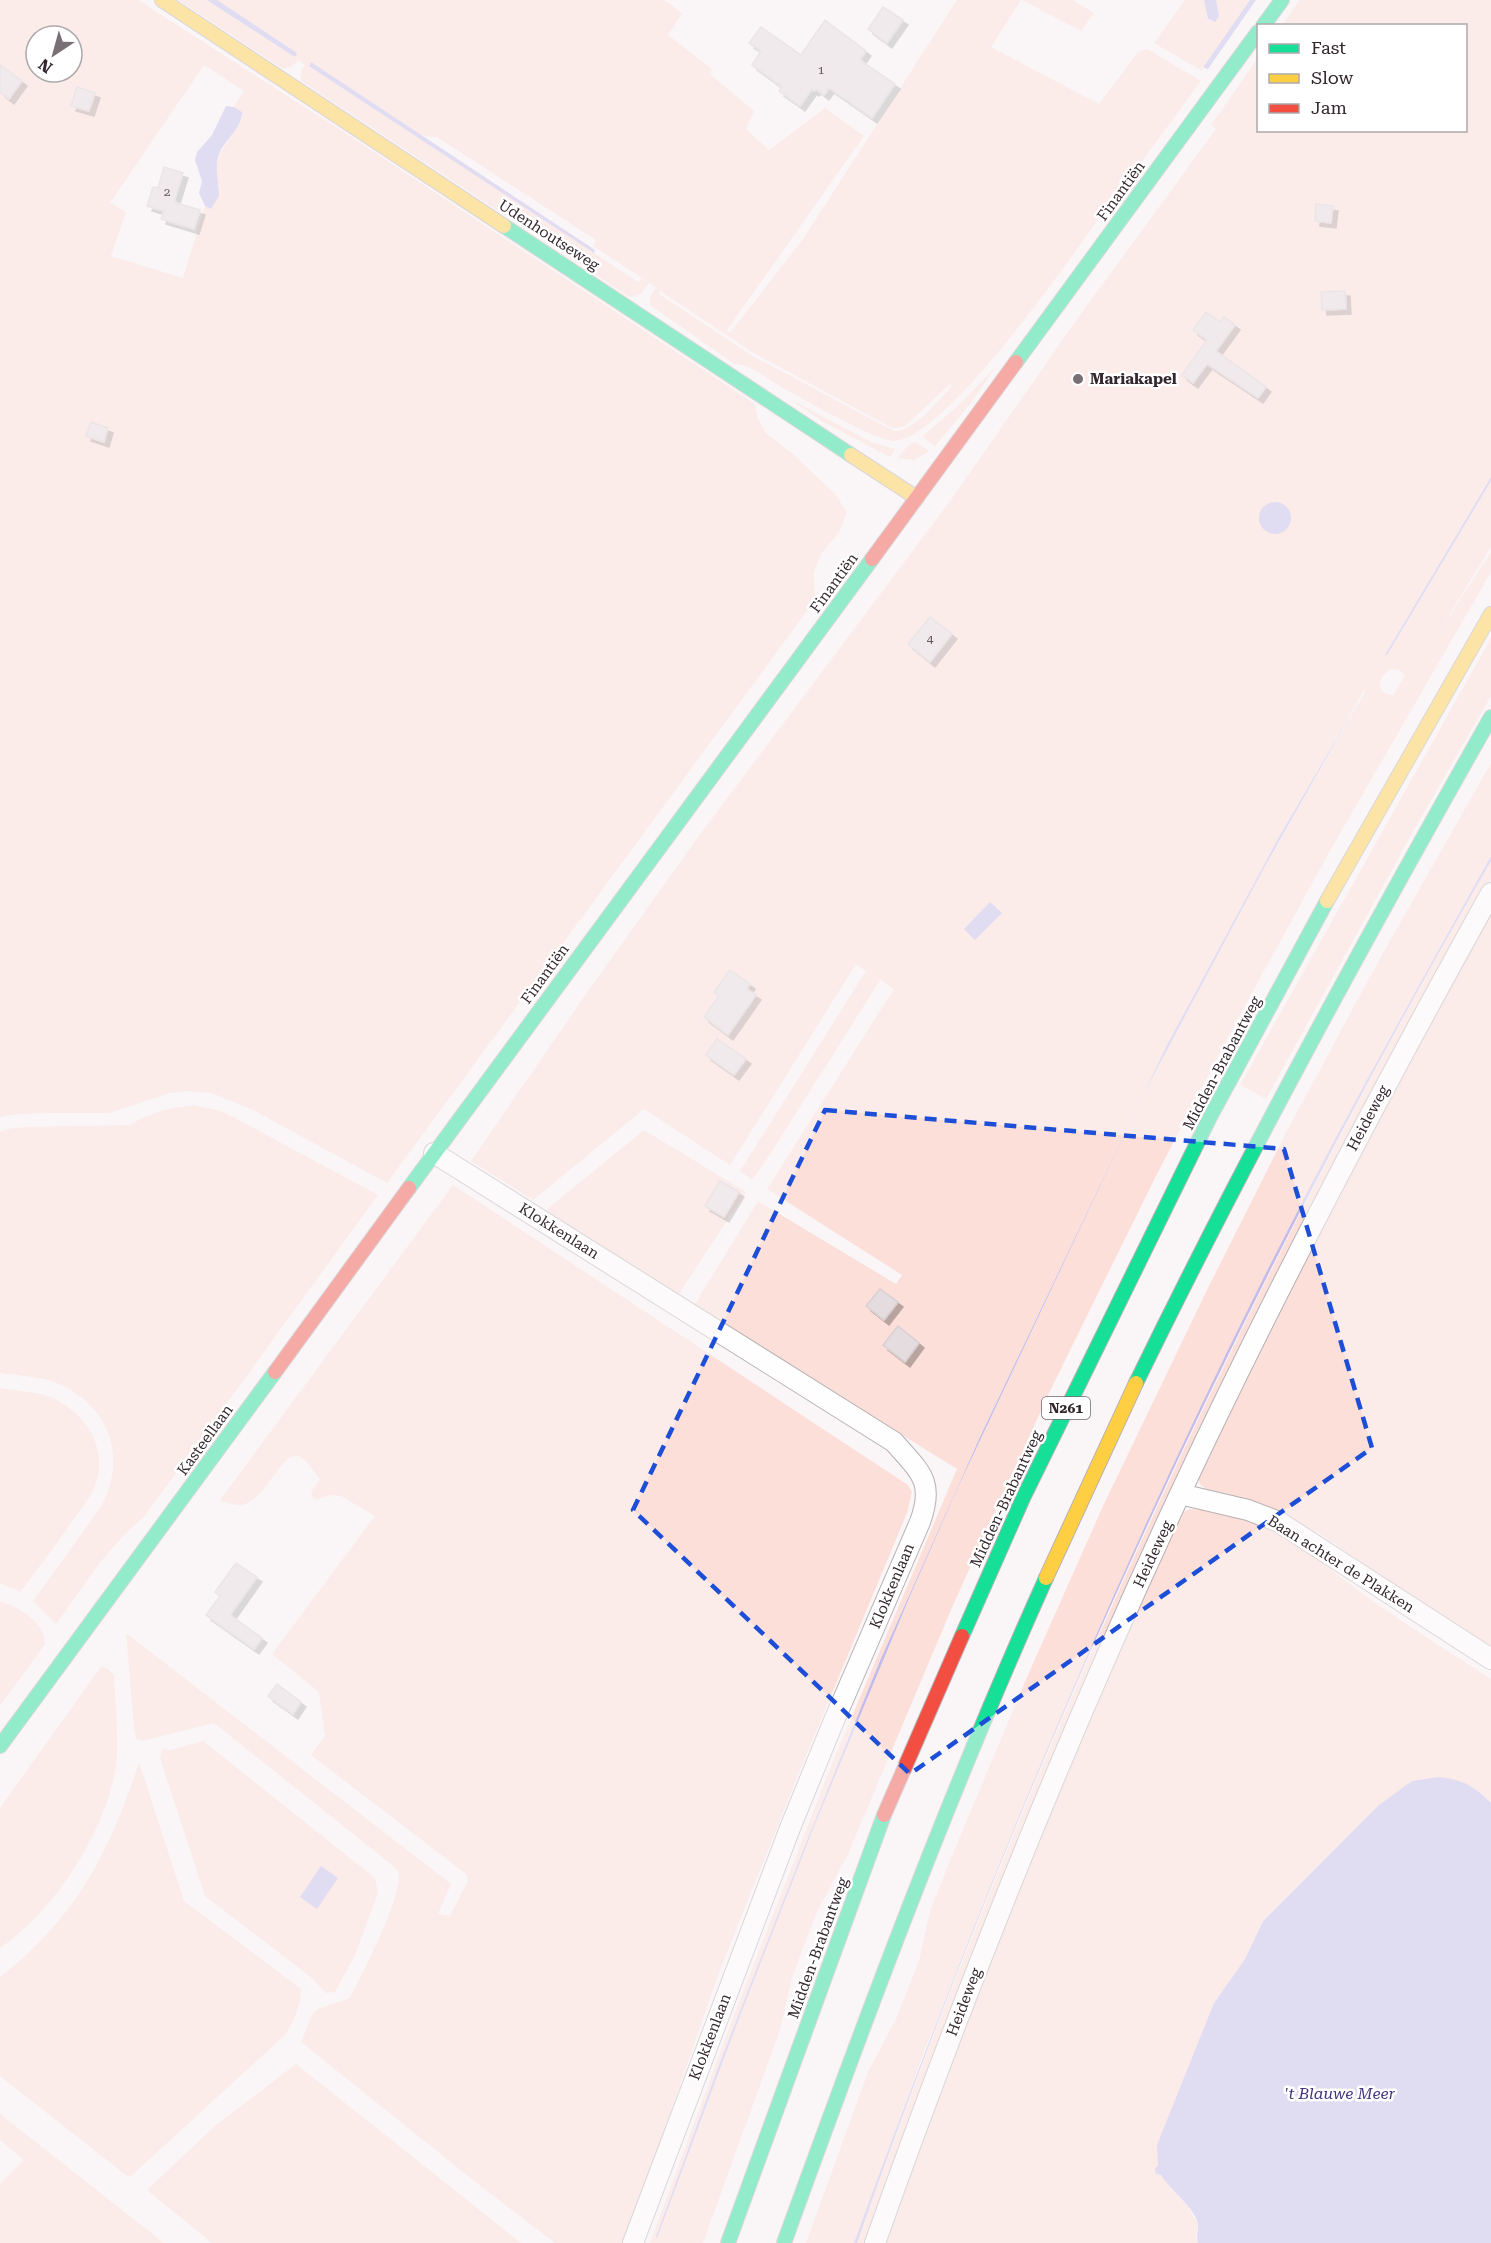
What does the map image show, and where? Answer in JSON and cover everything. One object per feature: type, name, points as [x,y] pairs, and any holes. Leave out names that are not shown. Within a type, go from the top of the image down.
[{"type":"main road","name":"Udenhoutseweg","points":[[162,0],[916,498]]},
{"type":"main road","points":[[1264,24],[1282,0]]},
{"type":"main road","name":"Finantiën","points":[[434,1153],[1257,33]]},
{"type":"main road","name":"Midden-Brabantweg","points":[[728,2243],[889,1802],[1023,1498],[1210,1117],[1356,848],[1491,614]]},
{"type":"main road","points":[[784,2243],[856,2042],[939,1827],[1071,1521],[1151,1352],[1252,1151],[1398,880],[1491,717]]},
{"type":"main road","name":"Kasteellaan","points":[[0,1746],[434,1153]]},
{"type":"street","name":"Heideweg","points":[[874,2243],[1003,1902],[1114,1638],[1180,1494],[1323,1203],[1491,893]]},
{"type":"street","name":"Klokkenlaan","points":[[434,1153],[894,1442],[925,1481],[927,1502],[920,1522],[790,1828],[633,2243]]},
{"type":"street","name":"Baan achter de Plakken","points":[[1180,1494],[1248,1510],[1279,1522],[1491,1659]]},
{"type":"highlighted area","points":[[825,1110],[1284,1149],[1372,1448],[910,1774],[633,1510]]},
{"type":"shaded area","points":[[0,0],[138,0],[353,138],[755,404],[757,417],[766,433],[794,455],[835,494],[847,512],[839,532],[821,554],[814,572],[815,600],[387,1183],[253,1110],[212,1093],[186,1091],[170,1093],[109,1113],[18,1114],[0,1117]],"holes":[[[204,65],[244,91],[234,107],[242,112],[242,120],[220,153],[216,170],[219,188],[211,209],[205,206],[183,278],[111,256],[126,212],[110,203]]]},
{"type":"shaded area","points":[[178,0],[207,0],[293,56],[297,53],[217,0],[664,0],[682,13],[668,35],[712,69],[710,74],[754,111],[746,129],[769,150],[825,108],[864,136],[727,330],[730,333],[803,239],[957,0],[1021,0],[991,47],[1099,104],[1138,52],[1147,49],[1201,81],[1031,312],[1001,349],[971,384],[941,413],[915,433],[893,441],[883,439],[836,417],[752,369],[734,364],[650,305],[650,297],[656,288],[659,289],[593,246],[596,240],[437,137],[423,136],[311,62],[309,65],[638,282],[641,278],[649,283],[641,294],[629,297],[301,81],[301,71],[305,65],[298,60],[292,66],[283,69]],"holes":[[[660,291],[752,352],[892,428],[906,425],[950,384],[952,386],[917,421],[901,430],[894,431],[751,355],[659,294]]]},
{"type":"shaded area","points":[[1022,0],[1073,0],[1094,13],[1081,31]]},
{"type":"shaded area","points":[[1185,0],[1204,0],[1208,19],[1213,22],[1218,17],[1216,0],[1250,0],[1202,71],[1154,43]]},
{"type":"shaded area","points":[[1300,0],[1491,0],[1491,477],[1385,655],[1491,481],[1491,547],[1437,635],[1491,552],[1491,572],[1331,849],[1243,1009],[1156,1176],[1049,1393],[954,1603],[848,1854],[817,1912],[792,1977],[780,2030],[703,2243],[650,2243],[732,2020],[833,1761],[957,1469],[694,1306],[758,1201],[896,1284],[902,1275],[767,1189],[894,989],[880,980],[752,1180],[740,1171],[866,971],[856,964],[730,1165],[644,1109],[533,1200],[471,1161],[704,829],[953,497],[1075,322],[1216,129],[1211,125],[1257,59],[1257,132],[1467,132],[1467,24],[1283,24]],"holes":[[[1391,669],[1399,670],[1405,675],[1393,696],[1383,692],[1380,686],[1381,679]],[[1364,690],[1365,692],[1265,866],[1145,1092],[1166,1047],[1279,837]],[[1138,1106],[958,1487],[815,1824],[738,2021],[658,2237],[722,2057],[879,1663],[980,1437]]]},
{"type":"shaded area","points":[[997,365],[971,403],[935,446],[924,438],[923,436],[961,403]]},
{"type":"shaded area","points":[[788,398],[871,442],[895,449],[890,457],[823,422]]},
{"type":"shaded area","points":[[914,442],[928,452],[914,460],[898,458],[905,449]]},
{"type":"shaded area","points":[[1491,638],[1491,696],[1415,828],[1266,1099],[1240,1085]]},
{"type":"shaded area","points":[[1491,763],[1491,856],[1393,1032],[1287,1232],[1159,1498],[1105,1616],[1004,1853],[924,2052],[854,2243],[806,2243],[868,2072],[896,2019],[919,1961],[930,1911],[954,1851],[1027,1677],[1103,1506],[1288,1129],[1378,962]]},
{"type":"shaded area","points":[[1491,861],[1491,879],[1396,1050],[1251,1330],[867,2243],[857,2243],[992,1887],[1143,1538],[1224,1366],[1309,1196],[1398,1027]]},
{"type":"shaded area","points":[[1491,908],[1491,1650],[1320,1534],[1265,1507],[1208,1491],[1200,1484],[1198,1478],[1266,1331]]},
{"type":"shaded area","points":[[194,1105],[221,1111],[378,1195],[144,1517],[107,1554],[56,1624],[33,1601],[101,1507],[109,1489],[113,1471],[113,1453],[102,1420],[77,1394],[45,1379],[0,1373],[0,1132],[27,1127],[130,1125],[161,1111]]},
{"type":"shaded area","points":[[644,1130],[746,1192],[678,1295],[546,1210]]},
{"type":"shaded area","points":[[453,1185],[908,1485],[912,1492],[907,1513],[719,1973],[625,2243],[555,2243],[301,2042],[313,2013],[320,2008],[350,1998],[389,1915],[395,1897],[398,1871],[214,1723],[142,1741],[136,1738],[134,1728],[126,1633],[451,1884],[438,1914],[450,1916],[468,1881],[466,1874],[311,1755],[325,1736],[319,1692],[272,1654],[375,1516],[341,1496],[331,1495],[316,1500],[312,1497],[311,1492],[320,1479],[304,1459],[294,1456],[287,1460],[257,1496],[248,1503],[236,1505],[220,1500]]},
{"type":"shaded area","points":[[0,1388],[41,1394],[66,1406],[85,1424],[92,1435],[99,1459],[99,1473],[90,1495],[20,1592],[0,1583]]},
{"type":"shaded area","points":[[1191,1509],[1248,1521],[1272,1531],[1314,1557],[1380,1606],[1491,1679],[1491,1803],[1482,1794],[1438,1777],[1412,1781],[1379,1805],[1263,1920],[1245,1959],[1214,2003],[1160,2175],[1187,2206],[1198,2224],[1196,2238],[1198,2243],[882,2243],[927,2117],[1063,1775],[1180,1513]]},
{"type":"shaded area","points":[[0,1601],[22,1611],[36,1622],[44,1636],[45,1644],[0,1706]]},
{"type":"shaded area","points":[[101,1667],[107,1668],[114,1675],[117,1734],[113,1779],[105,1807],[78,1862],[61,1888],[21,1932],[0,1948],[0,1808]]},
{"type":"shaded area","points":[[203,1741],[375,1878],[378,1893],[355,1955],[335,1992],[326,1993],[312,1978],[205,1896],[160,1758],[162,1749],[171,1750]]},
{"type":"shaded area","points":[[139,1762],[184,1901],[301,1989],[301,1995],[286,2034],[131,2176],[127,2176],[0,2076],[0,1977],[27,1955],[50,1931],[70,1907],[87,1881],[116,1825]]},
{"type":"shaded area","points":[[296,2064],[521,2243],[212,2243],[147,2190],[215,2126]]},
{"type":"shaded area","points":[[0,2114],[164,2243],[0,2243],[0,2184],[24,2160],[0,2140]]},
{"type":"water","points":[[207,0],[217,0],[297,53],[296,56],[293,56]]},
{"type":"water","points":[[1204,0],[1216,0],[1219,16],[1215,22],[1208,19]]},
{"type":"water","points":[[1250,0],[1256,0],[1208,69],[1204,68],[1204,66]]},
{"type":"water","points":[[311,62],[595,250],[594,253],[309,66]]},
{"type":"water","points":[[226,106],[234,107],[242,112],[239,124],[219,154],[217,170],[219,196],[211,209],[205,206],[199,193],[202,181],[195,160],[197,152],[212,135]]},
{"type":"water","points":[[1491,477],[1491,481],[1385,655]]},
{"type":"water","points":[[1275,502],[1286,507],[1291,518],[1286,529],[1275,534],[1264,529],[1259,518],[1264,507]]},
{"type":"water","points":[[1365,690],[1265,866],[1145,1092],[1166,1047],[1279,837]]},
{"type":"water","points":[[1491,856],[1491,861],[1398,1027],[1309,1195],[1223,1365],[1064,1711],[1146,1523],[1201,1405],[1314,1179]]},
{"type":"water","points":[[990,902],[1002,913],[975,940],[964,929]]},
{"type":"water","points":[[1138,1106],[958,1487],[910,1596],[815,1824],[657,2238],[722,2057],[879,1663],[980,1437]]},
{"type":"water","points":[[1064,1711],[991,1887],[922,2064],[857,2243],[854,2243],[945,2000],[993,1880]]},
{"type":"water","name":"'t Blauwe Meer","points":[[1438,1777],[1467,1784],[1491,1803],[1491,2243],[1198,2243],[1196,2218],[1161,2175],[1156,2174],[1155,2168],[1158,2166],[1157,2145],[1214,2003],[1245,1959],[1263,1921],[1379,1805],[1412,1781]]},
{"type":"water","points":[[321,1866],[338,1878],[317,1909],[300,1897]]},
{"type":"building","points":[[883,7],[903,20],[887,43],[868,29]]},
{"type":"building","points":[[825,20],[866,51],[860,60],[895,84],[872,118],[829,88],[824,95],[812,89],[800,106],[779,91],[782,87],[752,65],[761,51],[749,43],[761,27],[801,55]]},
{"type":"building","points":[[0,65],[22,81],[9,99],[0,92]]},
{"type":"building","points":[[77,87],[95,93],[89,111],[71,106]]},
{"type":"building","points":[[164,167],[183,173],[174,202],[200,210],[194,229],[161,219],[164,211],[147,206],[153,187],[158,188]]},
{"type":"building","points":[[1316,204],[1333,206],[1331,223],[1315,221]]},
{"type":"building","points":[[1345,291],[1346,309],[1322,310],[1321,292]]},
{"type":"building","points":[[1206,312],[1220,322],[1224,317],[1235,325],[1216,351],[1266,387],[1258,398],[1207,364],[1193,383],[1182,375],[1207,340],[1193,330]]},
{"type":"building","points":[[91,422],[108,428],[104,442],[86,436]]},
{"type":"building","points":[[930,617],[952,634],[930,662],[908,644]]},
{"type":"building","points":[[730,970],[750,984],[747,989],[756,995],[728,1035],[704,1017],[719,996],[714,992]]},
{"type":"building","points":[[717,1039],[746,1059],[734,1075],[706,1055]]},
{"type":"building","points":[[720,1181],[739,1192],[724,1217],[705,1206]]},
{"type":"building","points":[[880,1289],[898,1302],[884,1320],[866,1306]]},
{"type":"building","points":[[898,1326],[919,1343],[905,1362],[883,1345]]},
{"type":"building","points":[[236,1563],[257,1577],[230,1615],[262,1638],[254,1649],[206,1615],[220,1596],[215,1592]]},
{"type":"building","points":[[277,1684],[301,1702],[293,1714],[268,1696]]},
{"type":"traffic: fast","points":[[1264,24],[1282,0]]},
{"type":"traffic: fast","points":[[1016,362],[1257,33]]},
{"type":"traffic: fast","points":[[504,226],[851,455]]},
{"type":"traffic: fast","points":[[409,1188],[872,559]]},
{"type":"traffic: fast","points":[[1136,1383],[1220,1214],[1308,1047],[1491,717]]},
{"type":"traffic: fast","points":[[962,1636],[1023,1498],[1210,1117],[1327,901]]},
{"type":"traffic: fast","points":[[0,1746],[275,1372]]},
{"type":"traffic: fast","points":[[784,2243],[845,2075],[941,1825],[1046,1578]]},
{"type":"traffic: fast","points":[[728,2243],[884,1815]]},
{"type":"traffic: slow","points":[[162,0],[504,226]]},
{"type":"traffic: slow","points":[[851,455],[917,498]]},
{"type":"traffic: slow","points":[[1327,901],[1491,614]]},
{"type":"traffic: slow","points":[[1046,1578],[1136,1383]]},
{"type":"traffic: jam","points":[[872,559],[1016,362]]},
{"type":"traffic: jam","points":[[275,1372],[409,1188]]},
{"type":"traffic: jam","points":[[884,1815],[962,1636]]},
{"type":"place","name":"Mariakapel","points":[[1078,379]]}]
